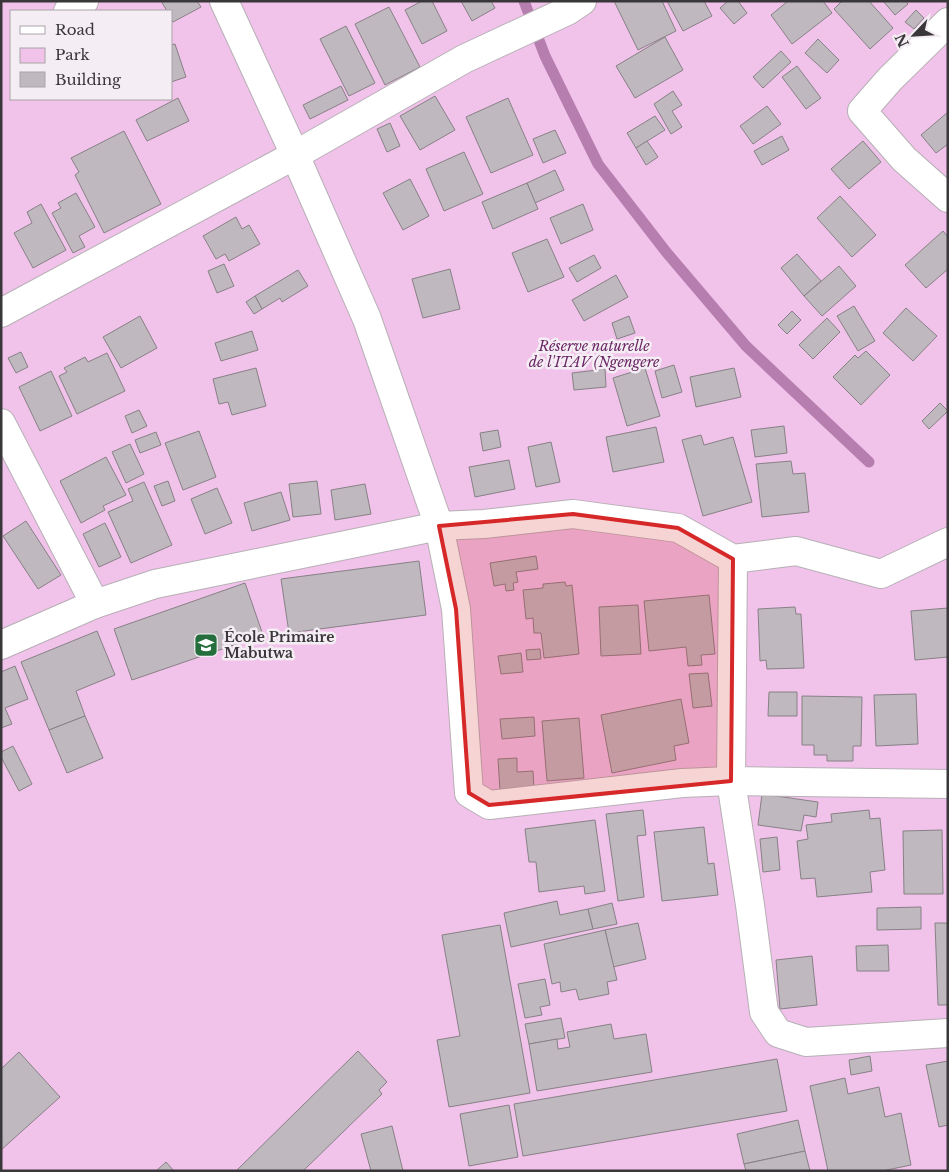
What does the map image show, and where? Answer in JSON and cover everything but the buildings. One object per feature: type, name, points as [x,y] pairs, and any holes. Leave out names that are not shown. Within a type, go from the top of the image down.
[{"type":"street","points":[[70,10],[84,1]]},
{"type":"street","points":[[224,1],[295,155],[367,319],[439,526],[456,609],[469,793],[489,805],[682,783],[731,781],[948,784]]},
{"type":"street","points":[[1,313],[295,155],[464,59],[575,6]]},
{"type":"street","points":[[948,22],[890,79],[862,111],[904,159],[948,198]]},
{"type":"street","points":[[1,422],[96,604]]},
{"type":"street","points":[[1,645],[96,604],[155,584],[439,526],[484,524],[573,514],[678,528],[733,559],[796,551],[881,574],[948,542]]},
{"type":"street","points":[[733,559],[731,781],[764,1012],[778,1033],[806,1042],[948,1033]]},
{"type":"highlighted area","points":[[573,514],[678,528],[733,559],[731,781],[489,805],[469,793],[456,609],[439,526]]},
{"type":"green space","name":"Réserve naturelle de l'ITAV (Ngengere","points":[[1,1],[948,1],[948,1171],[1,1171]]},
{"type":"waterway","points":[[524,1],[545,56],[598,164],[667,253],[746,346],[869,462]]},
{"type":"place","name":"École Primaire Mabutwa","points":[[206,645]]}]
